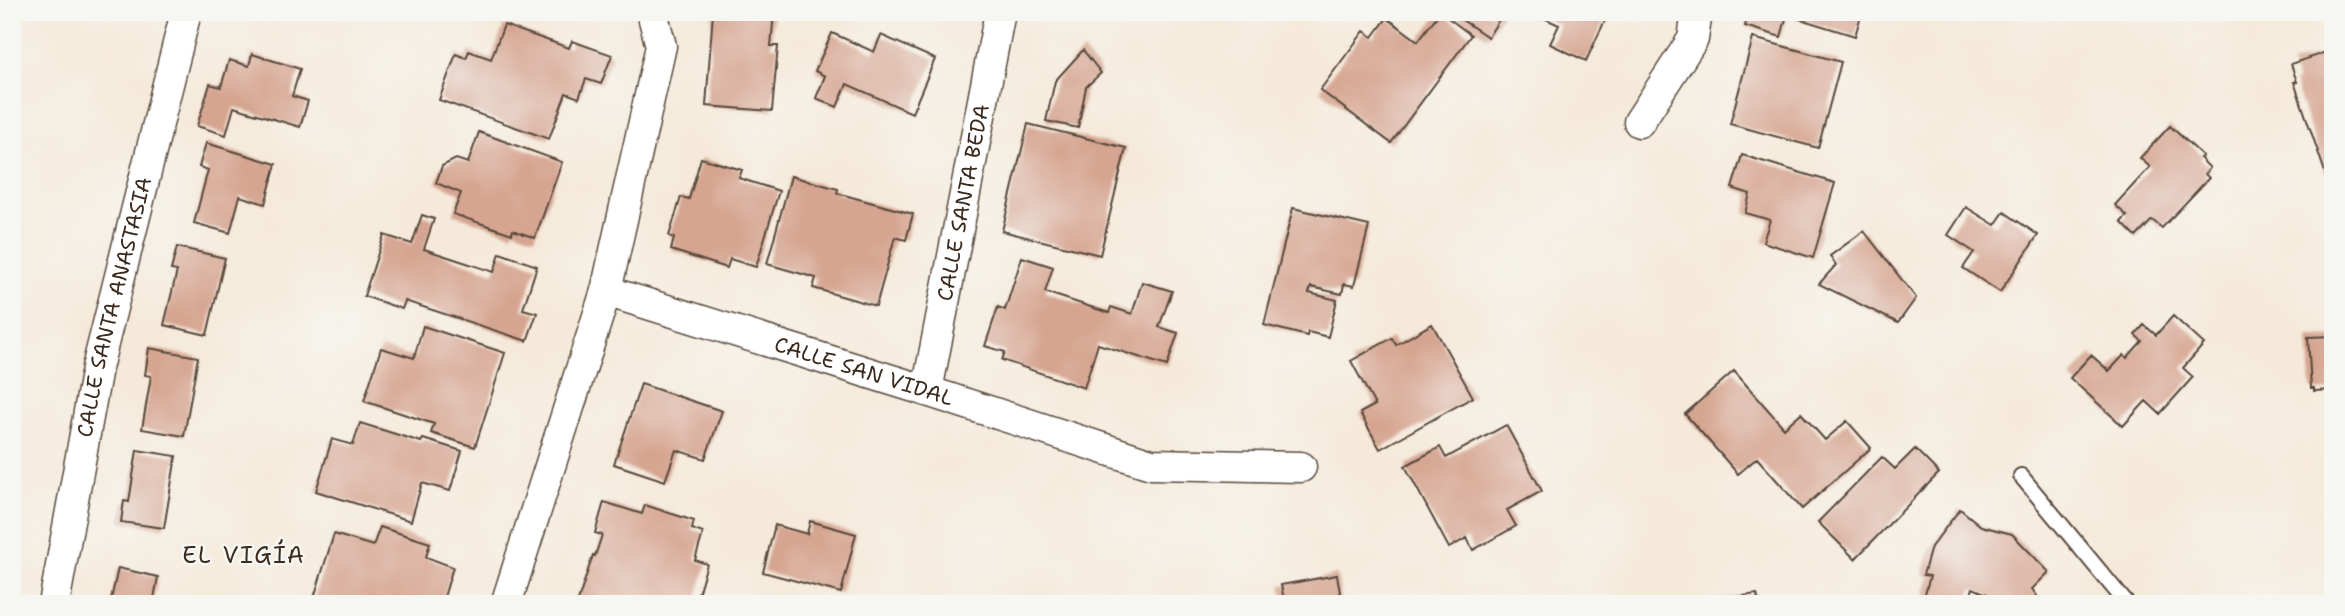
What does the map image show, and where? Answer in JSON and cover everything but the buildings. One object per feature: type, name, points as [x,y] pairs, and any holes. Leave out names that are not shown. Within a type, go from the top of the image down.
[{"type":"street","name":"CALLE SANTA ANASTASIA","points":[[54,604],[96,368],[186,12]]},
{"type":"street","points":[[506,604],[606,291],[661,46],[652,12]]},
{"type":"street","name":"CALLE SANTA BEDA","points":[[927,391],[1000,12]]},
{"type":"street","points":[[1639,122],[1693,40],[1697,12]]},
{"type":"street","name":"CALLE SAN VIDAL","points":[[606,291],[1151,464],[1301,467]]},
{"type":"lane","points":[[2021,476],[2127,604]]},
{"type":"district","name":"EL VIGÍA","points":[[244,555]]}]
